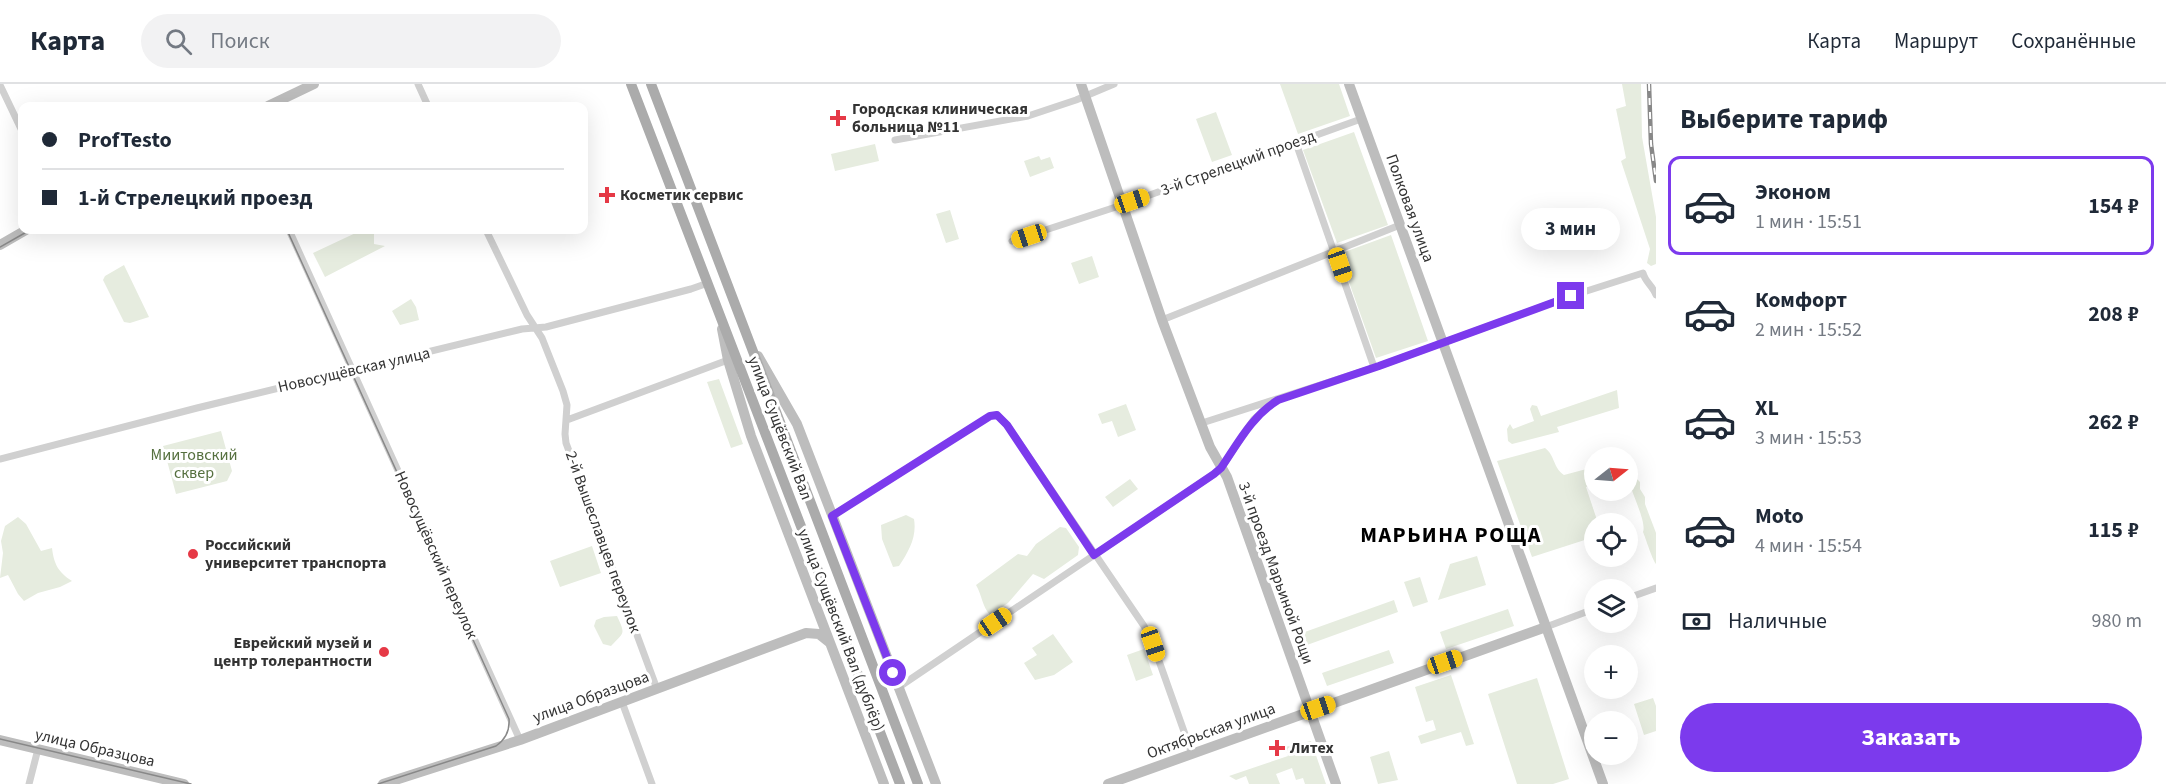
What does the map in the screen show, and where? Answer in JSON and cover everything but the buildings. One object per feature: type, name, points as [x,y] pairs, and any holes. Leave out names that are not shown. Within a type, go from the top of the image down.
[{"type":"main road","name":"улица Сущёвский Вал","points":[[631,84],[900,784]]},
{"type":"main road","name":"улица Сущёвский Вал","points":[[651,84],[918,784]]},
{"type":"street","points":[[276,102],[314,84]]},
{"type":"street","points":[[418,84],[426,102]]},
{"type":"street","name":"3-й проезд Марьиной Рощи","points":[[1080,84],[1162,320],[1210,447],[1227,477],[1336,784]]},
{"type":"street","points":[[895,140],[1028,116],[1114,84]]},
{"type":"street","name":"Полковая улица","points":[[1349,84],[1604,784]]},
{"type":"street","points":[[0,86],[18,123]]},
{"type":"street","name":"3-й Стрелецкий проезд","points":[[1012,241],[1122,205],[1361,119]]},
{"type":"street","points":[[1296,142],[1374,367]]},
{"type":"street","points":[[1162,320],[1401,225]]},
{"type":"street","points":[[0,245],[19,234]]},
{"type":"street","name":"Новосущёвский переулок","points":[[291,234],[520,740]]},
{"type":"street","name":"2-й Вышеславцев переулок","points":[[488,234],[534,327],[542,338],[562,391],[567,405],[566,443],[657,689]]},
{"type":"street","points":[[1202,423],[1278,400],[1625,278],[1643,273],[1644,280],[1656,295]]},
{"type":"street","name":"Новосущёвская улица","points":[[0,459],[197,408],[534,327],[546,327],[708,283]]},
{"type":"street","name":"улица Сущёвский Вал (дублёр)","points":[[719,314],[728,360],[751,436],[884,784]]},
{"type":"street","name":"улица Сущёвский Вал (дублёр)","points":[[751,343],[797,424],[936,784]]},
{"type":"street","points":[[567,420],[728,360]]},
{"type":"street","points":[[899,687],[1221,468],[1254,419],[1265,407],[1278,400]]},
{"type":"street","points":[[832,516],[994,414],[1002,419],[1146,630],[1192,754]]},
{"type":"street","points":[[1638,594],[1656,588]]},
{"type":"street","points":[[806,633],[815,623],[817,609]]},
{"type":"street","name":"Октябрьская улица","points":[[1108,784],[1584,613]]},
{"type":"street","points":[[806,633],[819,634],[830,642]]},
{"type":"street","name":"улица Образцова","points":[[383,784],[520,740],[806,633]]},
{"type":"street","points":[[622,702],[652,784]]},
{"type":"street","name":"улица Образцова","points":[[0,741],[184,784]]},
{"type":"street","points":[[29,784],[38,749]]},
{"type":"green space","points":[[1280,84],[1339,84],[1350,116],[1298,134]]},
{"type":"green space","points":[[1622,84],[1641,84],[1642,137],[1656,217],[1656,264],[1651,266],[1647,263],[1650,249],[1621,161],[1626,158],[1616,109],[1626,106]]},
{"type":"green space","points":[[1216,112],[1232,155],[1212,162],[1196,119]]},
{"type":"green space","points":[[1354,132],[1388,225],[1337,243],[1303,150]]},
{"type":"green space","points":[[875,144],[879,161],[835,171],[831,154]]},
{"type":"green space","points":[[1039,156],[1041,160],[1050,157],[1054,168],[1030,177],[1024,161]]},
{"type":"green space","points":[[950,210],[959,239],[946,243],[936,214]]},
{"type":"green space","points":[[353,234],[374,234],[374,244],[385,246],[325,277],[313,253]]},
{"type":"green space","points":[[1391,235],[1428,341],[1376,358],[1339,254]]},
{"type":"green space","points":[[1092,256],[1099,277],[1079,284],[1071,263]]},
{"type":"green space","points":[[124,265],[149,317],[130,323],[124,322],[103,280],[105,276]]},
{"type":"green space","points":[[411,299],[416,307],[419,320],[400,325],[392,311]]},
{"type":"green space","points":[[719,379],[743,444],[731,448],[707,382]]},
{"type":"green space","points":[[1617,390],[1619,408],[1557,427],[1559,432],[1512,444],[1508,441],[1507,429],[1510,424],[1513,429],[1534,421],[1530,409],[1532,405],[1537,406],[1541,416]]},
{"type":"green space","points":[[1126,404],[1136,430],[1118,437],[1112,421],[1102,424],[1098,414]]},
{"type":"green space","name":"Миитовский сквер","points":[[221,431],[232,471],[227,481],[176,494],[163,446]]},
{"type":"green space","points":[[1545,448],[1564,475],[1584,470],[1584,501],[1591,501],[1595,513],[1584,513],[1584,540],[1532,557],[1497,461]]},
{"type":"green space","points":[[1130,479],[1138,489],[1113,507],[1105,497]]},
{"type":"green space","points":[[1638,480],[1656,533],[1656,564],[1643,532],[1643,521],[1636,501],[1638,501]]},
{"type":"green space","points":[[906,515],[914,519],[913,538],[899,566],[893,567],[882,539],[881,525]]},
{"type":"green space","points":[[18,517],[26,524],[41,551],[52,548],[57,567],[72,581],[38,593],[24,601],[8,575],[0,578],[3,553],[1,541],[5,526]]},
{"type":"green space","points":[[1060,527],[1066,528],[1079,547],[1078,555],[1044,579],[1033,574],[1008,603],[990,615],[976,585],[1018,554],[1027,556],[1036,544]]},
{"type":"green space","points":[[592,546],[601,573],[560,587],[550,561]]},
{"type":"green space","points":[[1477,556],[1486,585],[1438,600],[1450,564]]},
{"type":"green space","points":[[1420,577],[1428,602],[1413,607],[1404,582]]},
{"type":"green space","points":[[1394,600],[1398,612],[1307,645],[1302,633]]},
{"type":"green space","points":[[1508,609],[1514,626],[1446,649],[1440,632]]},
{"type":"green space","points":[[617,616],[622,633],[611,646],[603,644],[594,626],[596,620]]},
{"type":"green space","points":[[1053,634],[1073,662],[1054,675],[1035,680],[1024,663],[1037,655],[1032,648]]},
{"type":"green space","points":[[1144,649],[1153,675],[1136,681],[1127,655]]},
{"type":"green space","points":[[1389,650],[1394,663],[1327,686],[1322,673]]},
{"type":"green space","points":[[1451,675],[1474,744],[1466,746],[1461,732],[1421,744],[1418,736],[1436,730],[1433,720],[1426,722],[1415,687]]},
{"type":"green space","points":[[1537,678],[1569,779],[1553,784],[1517,784],[1488,694]]},
{"type":"green space","points":[[1653,698],[1656,706],[1656,731],[1644,735],[1634,704]]},
{"type":"green space","points":[[1311,741],[1326,784],[1305,784],[1303,778],[1296,780],[1292,768],[1276,774],[1280,784],[1249,784],[1246,776],[1236,780],[1229,776],[1288,756],[1285,747]]},
{"type":"green space","points":[[1389,751],[1398,780],[1378,784],[1370,757]]},
{"type":"tram line","points":[[0,247],[23,234]]},
{"type":"tram line","points":[[289,234],[509,719],[507,734],[496,746],[378,784]]},
{"type":"tram line","points":[[0,739],[191,784]]},
{"type":"railway","points":[[1649,84],[1651,144],[1656,181]]},
{"type":"place","name":"Городская клиническая больница №11","points":[[838,118]]},
{"type":"place","name":"Косметик сервис","points":[[607,195]]},
{"type":"place","name":"Российский университет транспорта","points":[[193,554]]},
{"type":"place","name":"Еврейский музей и центр толерантности","points":[[384,652]]},
{"type":"place","name":"Литех","points":[[1277,748]]},
{"type":"district","name":"МАРЬИНА РОЩА","points":[[1451,535]]},
{"type":"route","points":[[893,673],[832,516],[990,416],[997,415],[1007,425],[1094,555],[1221,468],[1254,419],[1265,407],[1278,400],[1571,296]]}]
